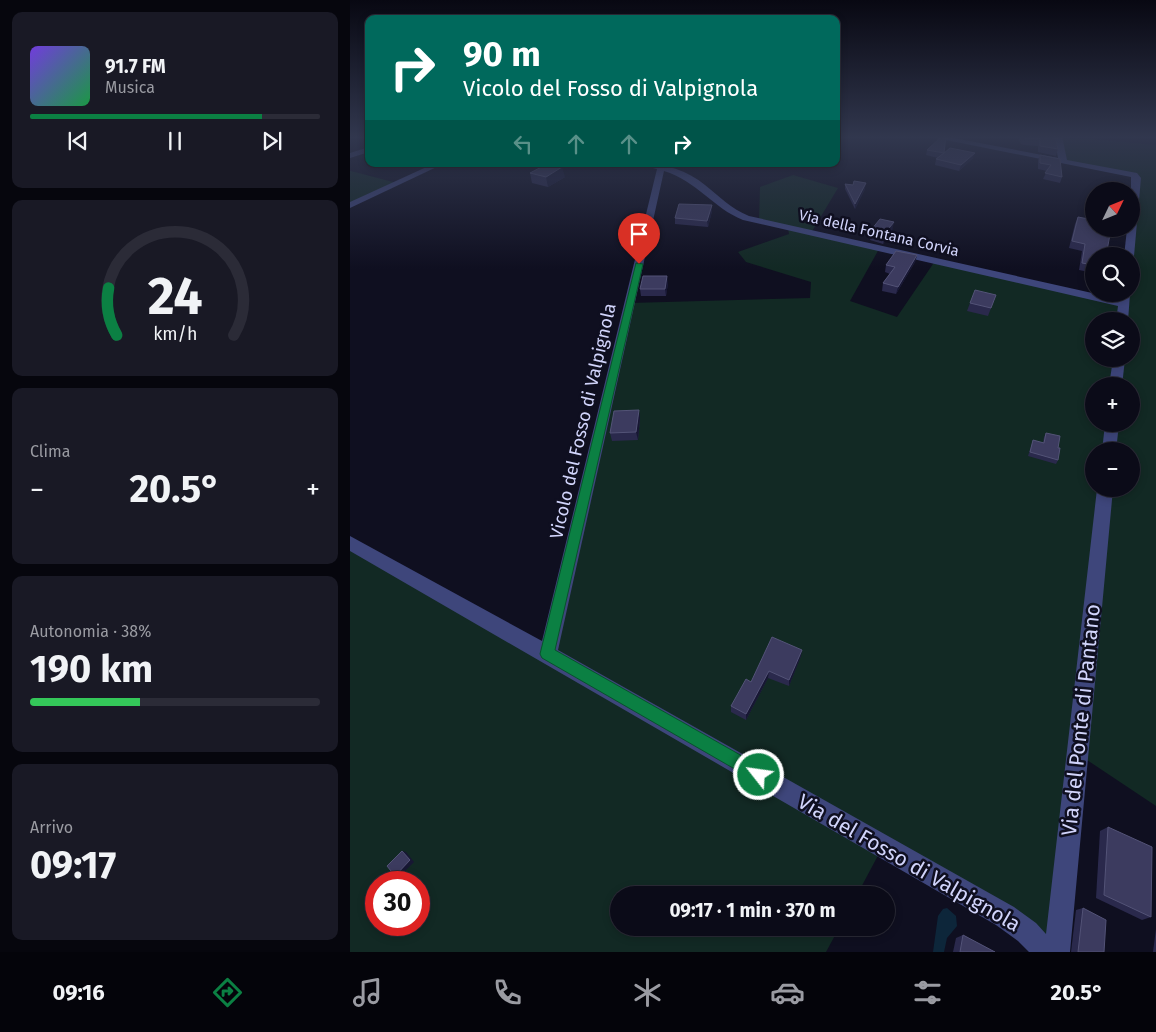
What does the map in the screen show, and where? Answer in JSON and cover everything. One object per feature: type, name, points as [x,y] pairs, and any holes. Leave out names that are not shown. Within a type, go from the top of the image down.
[{"type":"street","points":[[350,205],[403,180]]},
{"type":"street","name":"Vicolo del Fosso di Valpignola","points":[[548,654],[658,180]]},
{"type":"street","name":"Via della Fontana Corvia","points":[[692,180],[728,210],[749,219],[1085,290]]},
{"type":"street","points":[[1130,247],[1136,180]]},
{"type":"street","name":"Via del Ponte di Pantano","points":[[1057,952],[1104,497]]},
{"type":"street","name":"Via del Fosso di Valpignola","points":[[350,543],[548,654],[1005,916],[1027,932],[1046,952]]},
{"type":"green space","points":[[350,180],[387,180],[397,183],[350,205]]},
{"type":"green space","points":[[778,180],[812,180],[838,188],[811,233],[879,249],[850,301],[897,317],[935,261],[1085,295],[1085,302],[1115,302],[1124,304],[1124,302],[1140,302],[1140,247],[1130,247],[1131,238],[1140,238],[1140,182],[1137,180],[1156,180],[1156,806],[1078,754],[1057,952],[883,846],[862,886],[610,886],[610,936],[835,936],[826,952],[350,952],[350,543],[547,653],[630,303],[810,298],[811,282],[746,262],[738,252],[789,234],[788,228],[759,221],[760,187]]},
{"type":"water","points":[[947,908],[956,916],[957,926],[947,938],[944,952],[933,952],[938,916],[943,909]]},
{"type":"building","points":[[854,181],[866,183],[855,204],[845,184],[853,185]]},
{"type":"building","points":[[679,204],[712,205],[707,221],[675,218]]},
{"type":"building","points":[[1078,217],[1085,218],[1085,238],[1109,238],[1108,247],[1085,247],[1085,264],[1082,263],[1085,244],[1072,241]]},
{"type":"building","points":[[880,219],[894,222],[885,233],[871,230]]},
{"type":"building","points":[[896,251],[917,255],[898,287],[883,283],[895,267],[886,265]]},
{"type":"building","points":[[643,276],[667,276],[665,289],[640,289]]},
{"type":"building","points":[[975,290],[996,295],[991,308],[970,303]]},
{"type":"building","points":[[639,410],[636,432],[610,433],[614,411]]},
{"type":"building","points":[[1046,433],[1060,436],[1058,460],[1030,452],[1033,440],[1044,443]]},
{"type":"building","points":[[772,637],[802,650],[789,680],[769,671],[746,714],[731,706],[746,679],[751,682]]},
{"type":"building","points":[[1108,827],[1152,847],[1151,917],[1104,895]]},
{"type":"building","points":[[402,851],[410,860],[400,871],[391,871],[387,866]]},
{"type":"building","points":[[1083,908],[1106,920],[1104,952],[1078,952]]},
{"type":"building","points":[[963,935],[995,952],[960,952]]},
{"type":"route","points":[[639,264],[548,654],[759,775]]}]
